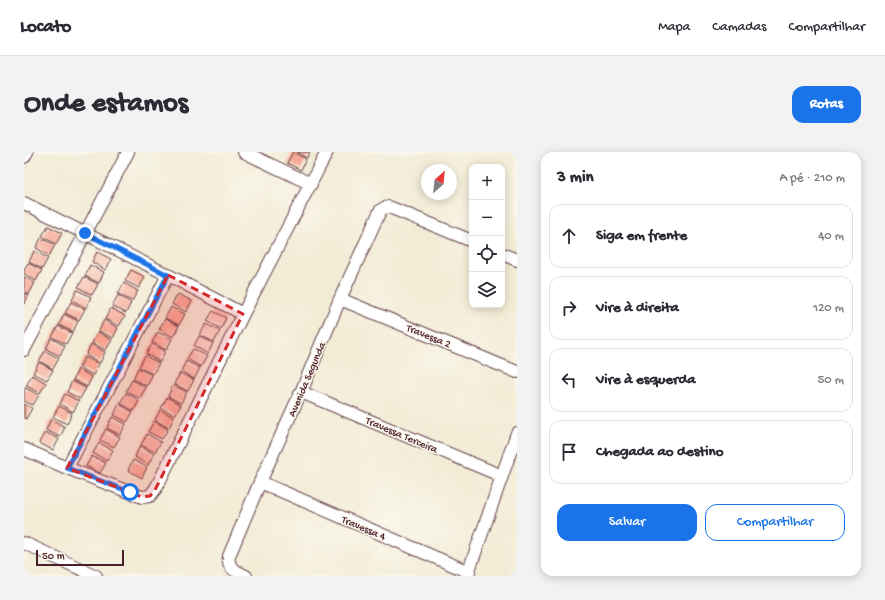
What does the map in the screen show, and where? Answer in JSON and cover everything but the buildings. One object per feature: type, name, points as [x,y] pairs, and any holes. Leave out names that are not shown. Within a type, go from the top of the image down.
[{"type":"street","points":[[24,158],[27,152]]},
{"type":"street","points":[[24,350],[128,152]]},
{"type":"street","points":[[244,152],[311,184]]},
{"type":"street","points":[[24,449],[67,468],[142,497],[150,496],[156,488],[243,314],[327,152]]},
{"type":"street","points":[[24,203],[243,314]]},
{"type":"street","name":"Avenida Segunda","points":[[246,576],[235,571],[230,566],[228,562],[229,556],[340,299],[380,211],[389,207],[469,240]]},
{"type":"street","points":[[505,255],[517,260]]},
{"type":"street","points":[[67,468],[168,275]]},
{"type":"street","name":"Travessa 2","points":[[340,299],[517,372]]},
{"type":"street","name":"Travessa Terceira","points":[[301,392],[502,476]]},
{"type":"street","points":[[468,574],[517,433]]},
{"type":"street","name":"Travessa 4","points":[[260,482],[468,574]]},
{"type":"street","points":[[24,543],[96,576]]},
{"type":"highlighted area","points":[[168,275],[243,314],[156,488],[150,496],[142,497],[67,468]]},
{"type":"route","points":[[85,233],[168,275],[67,468],[130,492]]}]
